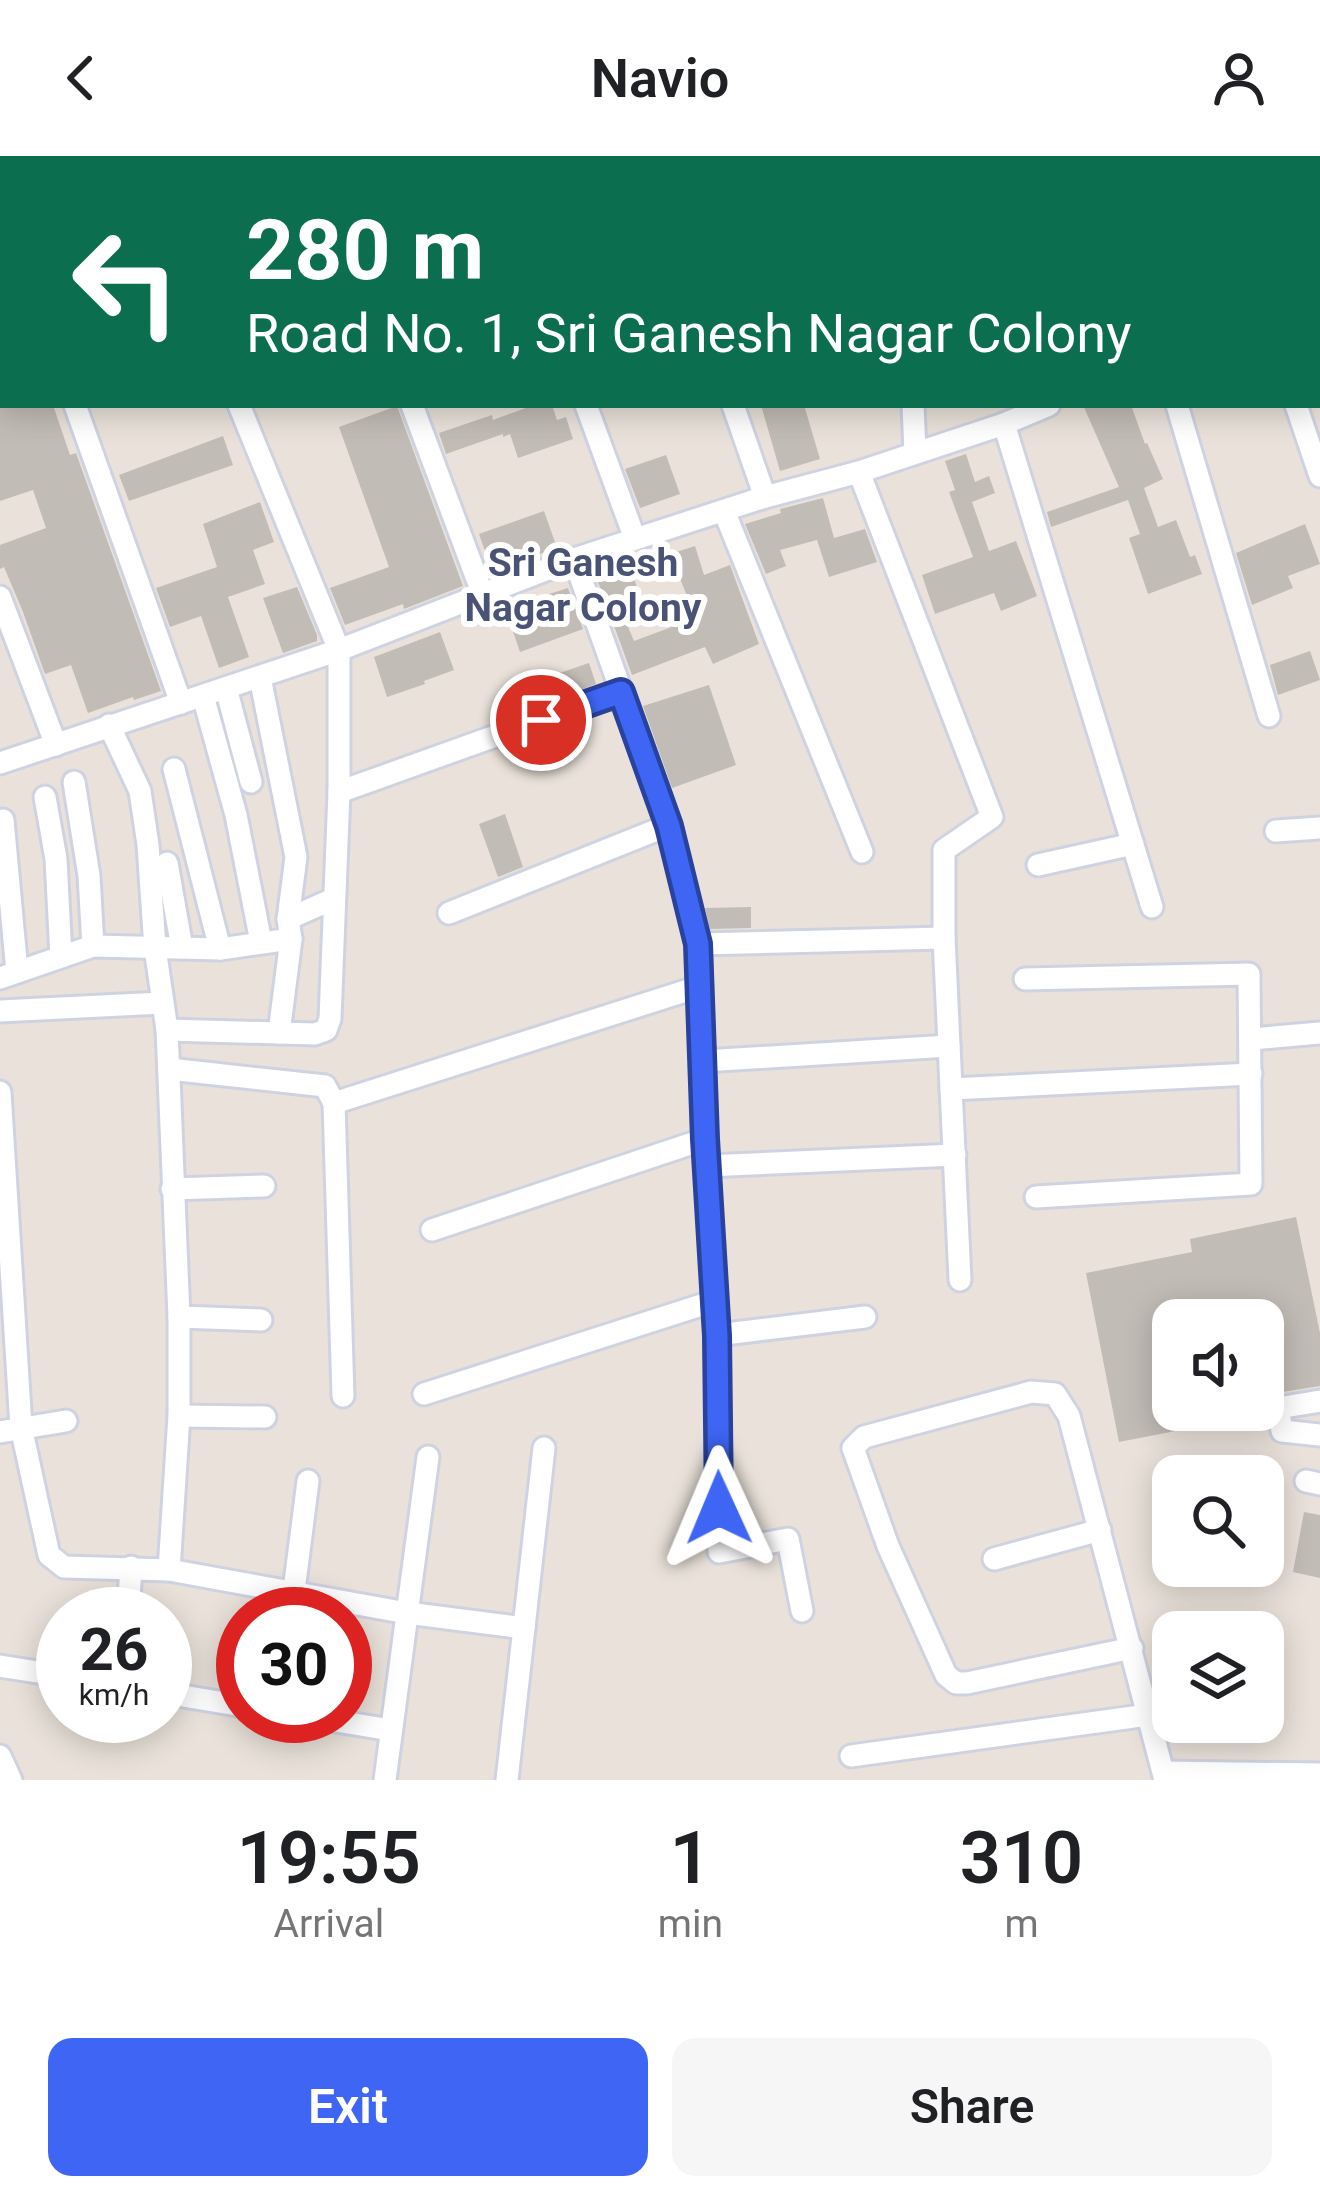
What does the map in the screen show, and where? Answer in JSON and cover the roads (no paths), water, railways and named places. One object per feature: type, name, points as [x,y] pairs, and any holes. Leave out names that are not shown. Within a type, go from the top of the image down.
[{"type":"street","points":[[76,408],[181,703]]},
{"type":"street","points":[[167,1030],[315,1034],[326,1030],[330,1019],[339,650],[240,408]]},
{"type":"street","points":[[413,408],[482,595]]},
{"type":"street","points":[[587,408],[634,539]]},
{"type":"street","points":[[734,408],[765,497]]},
{"type":"street","points":[[913,408],[915,453]]},
{"type":"street","points":[[0,763],[339,650],[574,559],[859,472],[1042,408]]},
{"type":"street","points":[[1178,408],[1269,716]]},
{"type":"street","points":[[1297,408],[1320,476]]},
{"type":"street","points":[[1004,424],[1152,907]]},
{"type":"street","points":[[859,472],[992,817],[944,850],[960,1280]]},
{"type":"street","points":[[724,511],[862,852]]},
{"type":"street","points":[[574,559],[669,826],[698,944],[717,1336],[719,1552],[788,1539],[802,1612]]},
{"type":"street","points":[[0,597],[56,745]]},
{"type":"street","points":[[260,677],[296,857],[280,1033]]},
{"type":"street","points":[[226,688],[251,782]]},
{"type":"street","points":[[339,792],[621,692]]},
{"type":"street","points":[[203,696],[236,815],[261,942]]},
{"type":"street","points":[[110,725],[140,791],[167,1030],[179,1317],[179,1416],[169,1570]]},
{"type":"street","points":[[174,769],[220,949]]},
{"type":"street","points":[[74,782],[93,946]]},
{"type":"street","points":[[45,797],[56,859],[61,957]]},
{"type":"street","points":[[3,820],[8,975],[93,946],[220,949],[261,942],[290,929],[333,899]]},
{"type":"street","points":[[449,913],[669,826]]},
{"type":"street","points":[[1276,831],[1320,828]]},
{"type":"street","points":[[1038,865],[1133,844]]},
{"type":"street","points":[[296,857],[336,856]]},
{"type":"street","points":[[166,863],[182,948]]},
{"type":"street","points":[[698,944],[944,938]]},
{"type":"street","points":[[1024,979],[1249,974],[1251,1184],[1036,1197]]},
{"type":"street","points":[[334,1103],[701,986]]},
{"type":"street","points":[[0,1010],[162,1003]]},
{"type":"street","points":[[1252,1040],[1320,1034]]},
{"type":"street","points":[[704,1061],[949,1046]]},
{"type":"street","points":[[169,1069],[325,1087],[334,1103],[343,1396]]},
{"type":"street","points":[[951,1089],[1251,1075]]},
{"type":"street","points":[[0,1092],[10,1430],[49,1555],[64,1567],[169,1570],[232,1587]]},
{"type":"street","points":[[432,1230],[705,1139]]},
{"type":"street","points":[[707,1166],[955,1155]]},
{"type":"street","points":[[172,1189],[264,1186]]},
{"type":"street","points":[[424,1394],[714,1301]]},
{"type":"street","points":[[179,1317],[261,1320]]},
{"type":"street","points":[[717,1336],[865,1317]]},
{"type":"street","points":[[1132,1648],[967,1683],[946,1676],[888,1546],[853,1448],[864,1437],[947,1414],[1031,1392],[1055,1394],[1069,1416],[1132,1648],[1164,1776],[1320,1774]]},
{"type":"street","points":[[1320,1401],[1277,1408],[1282,1431],[1320,1435]]},
{"type":"street","points":[[179,1416],[265,1417]]},
{"type":"street","points":[[10,1430],[66,1420]]},
{"type":"street","points":[[507,1780],[544,1448]]},
{"type":"street","points":[[385,1780],[428,1456]]},
{"type":"street","points":[[294,1587],[308,1481]]},
{"type":"street","points":[[994,1559],[1100,1530]]},
{"type":"street","points":[[130,1587],[131,1567]]},
{"type":"street","points":[[372,1610],[524,1628]]},
{"type":"street","points":[[0,1666],[36,1672]]},
{"type":"street","points":[[851,1756],[1148,1715]]},
{"type":"street","points":[[372,1727],[392,1730]]},
{"type":"street","points":[[0,1756],[11,1780]]},
{"type":"district","name":"Sri Ganesh Nagar Colony","points":[[583,584]]}]
